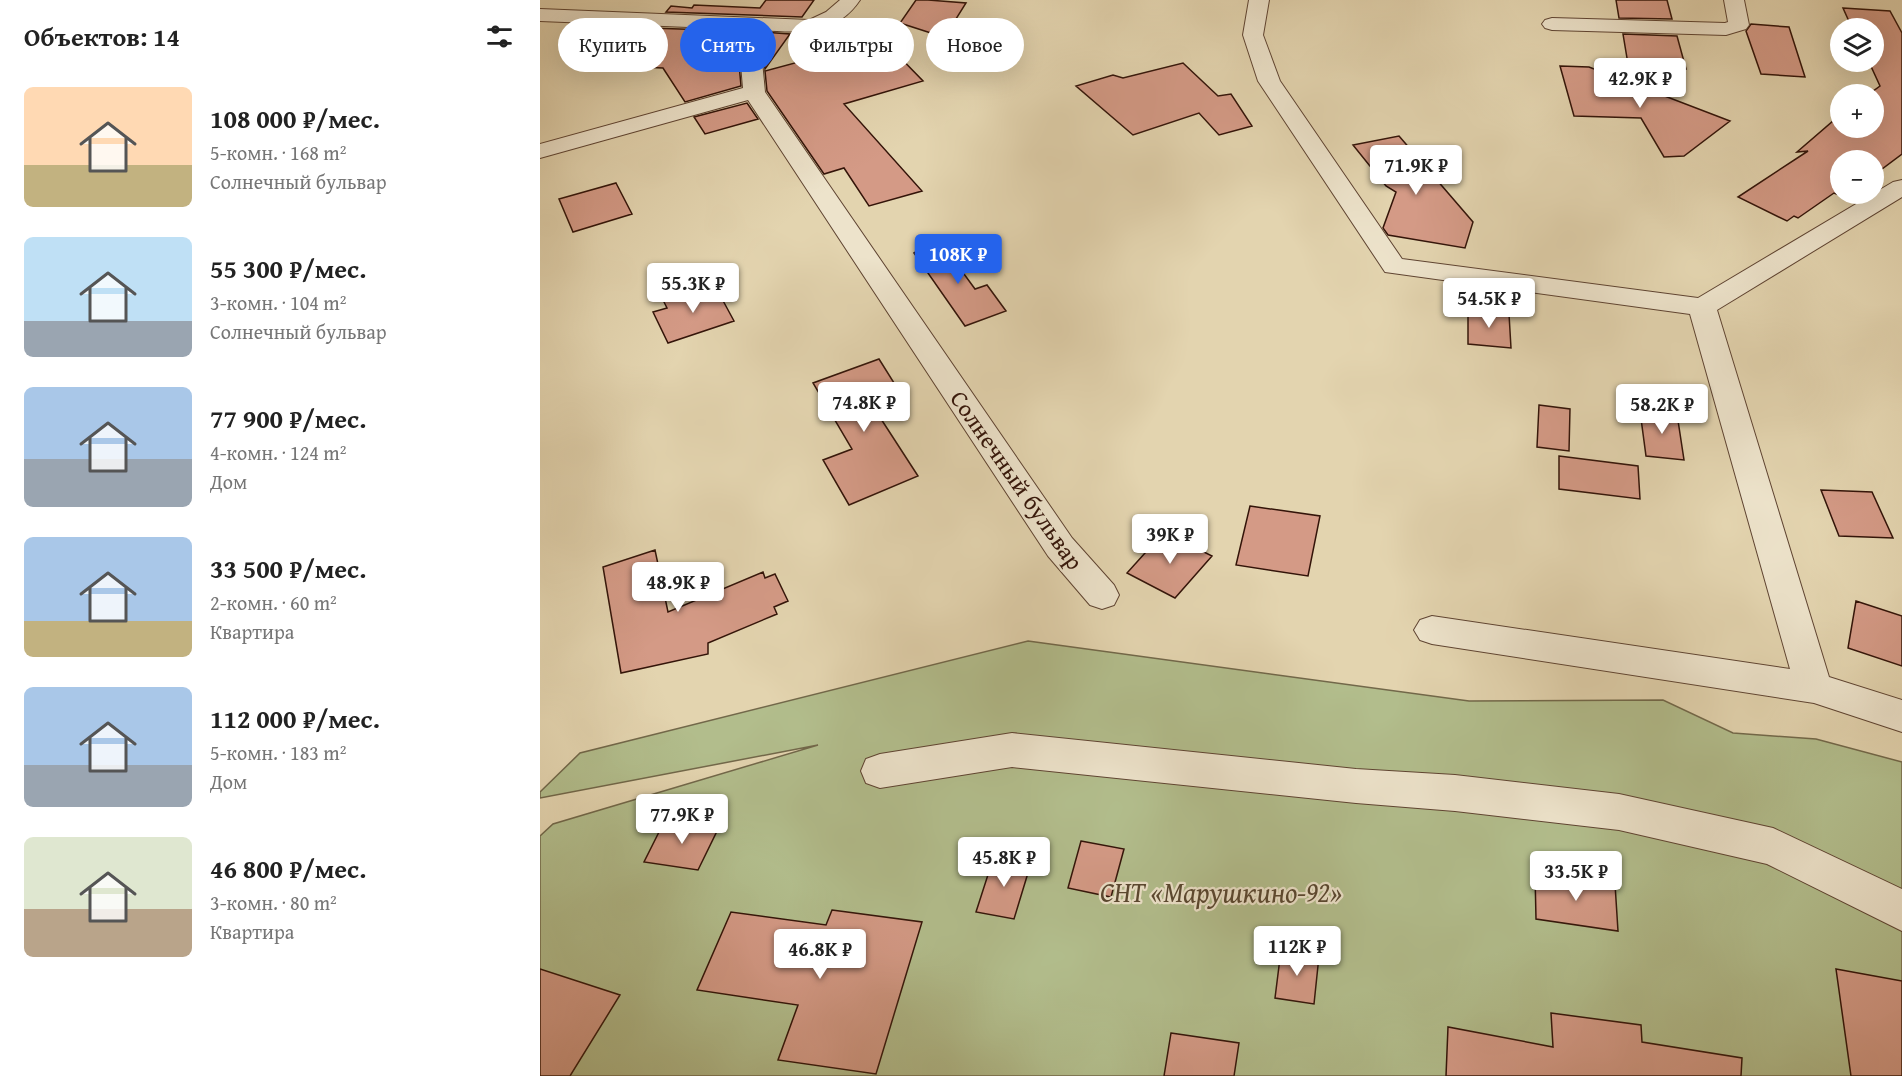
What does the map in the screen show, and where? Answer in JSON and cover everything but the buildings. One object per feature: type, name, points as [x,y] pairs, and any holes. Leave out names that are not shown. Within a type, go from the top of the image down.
[{"type":"street","points":[[776,25],[811,26],[833,17],[850,0]]},
{"type":"street","points":[[1259,0],[1252,35],[1269,81],[1394,266],[1702,307],[1902,187]]},
{"type":"street","points":[[1552,24],[1726,29],[1739,25],[1734,0]]},
{"type":"street","points":[[540,15],[680,21]]},
{"type":"street","name":"Солнечный бульвар","points":[[752,72],[754,92],[1060,547],[1102,595]]},
{"type":"street","points":[[540,151],[754,92]]},
{"type":"street","points":[[1702,307],[1814,688]]},
{"type":"street","points":[[1432,630],[1814,688],[1902,716]]},
{"type":"street","points":[[880,771],[1012,750],[1356,786],[1455,793],[1619,812],[1773,848],[1902,911]]},
{"type":"green space","name":"СНТ «Марушкино-92»","points":[[1028,641],[1469,701],[1663,700],[1733,733],[1816,739],[1902,762],[1902,1076],[540,1076],[540,836],[553,824],[818,745],[540,798],[540,792],[580,753]]}]
